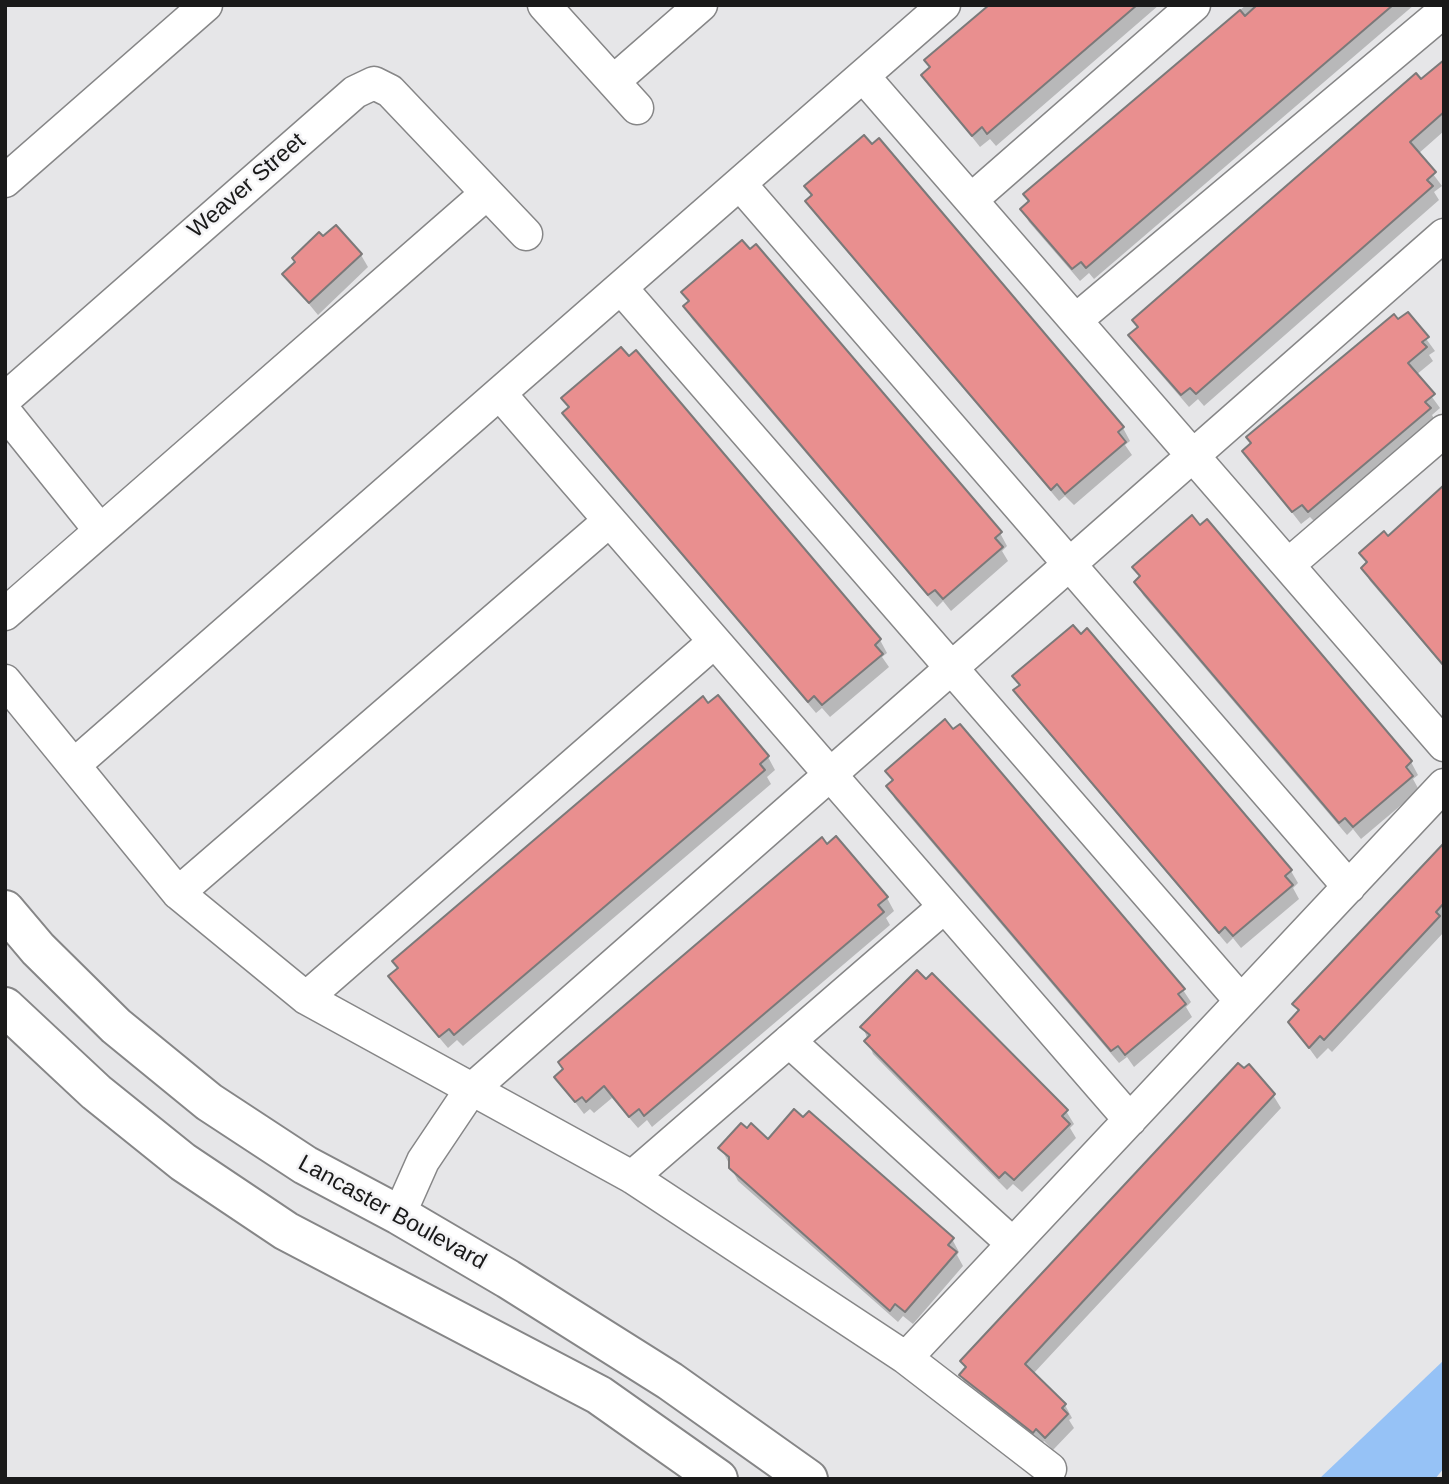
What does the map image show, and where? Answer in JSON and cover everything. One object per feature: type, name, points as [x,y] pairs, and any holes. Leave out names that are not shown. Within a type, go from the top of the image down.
[{"type":"main road","name":"Lancaster Boulevard","points":[[5,910],[38,949],[116,1026],[209,1102],[305,1165],[399,1215],[670,1381],[808,1479]]},
{"type":"main road","points":[[5,1007],[96,1092],[183,1162],[286,1231],[599,1395],[718,1479]]},
{"type":"street","points":[[5,181],[206,5]]},
{"type":"street","points":[[544,5],[636,108]]},
{"type":"street","points":[[614,81],[701,5]]},
{"type":"street","points":[[74,765],[944,5]]},
{"type":"street","points":[[971,200],[1195,5]]},
{"type":"street","points":[[1076,320],[1444,11]]},
{"type":"street","points":[[863,76],[1444,745]]},
{"type":"street","name":"Weaver Street","points":[[5,399],[355,92],[374,83],[390,91],[526,234]]},
{"type":"street","points":[[740,184],[1349,887]]},
{"type":"street","points":[[5,614],[99,528],[486,194]]},
{"type":"street","points":[[399,1215],[423,1161],[470,1091],[1444,235]]},
{"type":"street","points":[[621,288],[1241,1002]]},
{"type":"street","points":[[500,394],[1130,1120]]},
{"type":"street","points":[[5,412],[99,528]]},
{"type":"street","points":[[1288,565],[1444,431]]},
{"type":"street","points":[[178,893],[609,521]]},
{"type":"street","points":[[306,998],[714,642]]},
{"type":"street","points":[[5,681],[178,893],[306,998],[470,1091],[632,1177],[906,1358],[1050,1469]]},
{"type":"street","points":[[906,1358],[1444,785]]},
{"type":"street","points":[[632,1177],[944,906]]},
{"type":"street","points":[[789,1041],[1013,1244]]},
{"type":"water","points":[[1444,1360],[1444,1468],[1435,1479],[1319,1479]]},
{"type":"building","points":[[989,5],[1137,5],[987,134],[982,127],[972,136],[921,75],[930,67],[924,60]]},
{"type":"building","points":[[1257,5],[1393,5],[1086,268],[1081,262],[1072,269],[1020,209],[1029,201],[1023,194],[1240,10],[1245,16]]},
{"type":"building","points":[[1444,60],[1444,112],[1410,142],[1436,172],[1427,180],[1433,186],[1196,394],[1190,388],[1181,395],[1128,335],[1138,327],[1132,320],[1416,73],[1421,79]]},
{"type":"building","points":[[864,135],[872,144],[879,138],[1124,427],[1118,432],[1126,442],[1065,494],[1057,484],[1051,490],[805,201],[812,195],[804,186]]},
{"type":"building","points":[[336,225],[362,254],[309,303],[282,274],[295,262],[292,258],[319,232],[323,236]]},
{"type":"building","points":[[742,240],[750,249],[756,244],[1002,532],[995,538],[1003,547],[943,599],[935,590],[928,595],[683,306],[689,301],[681,292]]},
{"type":"building","points":[[1408,312],[1429,337],[1422,342],[1427,347],[1408,363],[1435,394],[1425,402],[1431,408],[1308,512],[1302,505],[1292,512],[1242,451],[1251,443],[1246,437],[1394,314],[1398,319]]},
{"type":"building","points":[[621,347],[629,356],[636,350],[881,639],[875,645],[883,654],[822,705],[814,696],[808,702],[562,413],[569,407],[561,398]]},
{"type":"building","points":[[1444,485],[1444,666],[1361,568],[1367,562],[1359,553],[1384,531],[1388,536]]},
{"type":"building","points":[[1192,515],[1200,525],[1207,519],[1412,761],[1406,767],[1413,776],[1353,827],[1345,818],[1339,823],[1134,582],[1140,576],[1132,567]]},
{"type":"building","points":[[1073,625],[1081,634],[1087,628],[1292,870],[1285,876],[1293,885],[1233,936],[1225,927],[1219,933],[1013,690],[1020,685],[1012,676]]},
{"type":"building","points":[[718,695],[769,756],[760,764],[765,770],[454,1035],[449,1029],[439,1037],[388,976],[398,968],[392,961],[703,696],[708,703]]},
{"type":"building","points":[[945,719],[953,729],[960,724],[1185,989],[1178,994],[1186,1004],[1125,1055],[1118,1046],[1111,1051],[886,786],[893,780],[885,771]]},
{"type":"building","points":[[836,836],[888,897],[878,905],[884,912],[644,1116],[639,1109],[629,1117],[604,1086],[586,1102],[582,1097],[575,1102],[554,1077],[563,1069],[558,1062],[822,837],[827,844]]},
{"type":"building","points":[[1444,843],[1444,903],[1436,912],[1440,916],[1324,1040],[1320,1036],[1309,1048],[1288,1022],[1299,1010],[1292,1004]]},
{"type":"building","points":[[917,970],[926,979],[932,973],[1068,1110],[1062,1116],[1070,1124],[1014,1180],[1005,1172],[999,1178],[864,1041],[870,1035],[860,1027]]},
{"type":"building","points":[[1238,1063],[1244,1068],[1249,1064],[1275,1094],[1025,1364],[1066,1404],[1062,1408],[1068,1414],[1045,1438],[1036,1429],[1033,1433],[959,1375],[966,1367],[960,1361]]},
{"type":"building","points":[[794,1109],[803,1117],[809,1111],[954,1238],[948,1245],[957,1252],[905,1312],[895,1304],[890,1311],[729,1168],[729,1157],[718,1148],[741,1123],[747,1128],[751,1123],[768,1139]]}]
